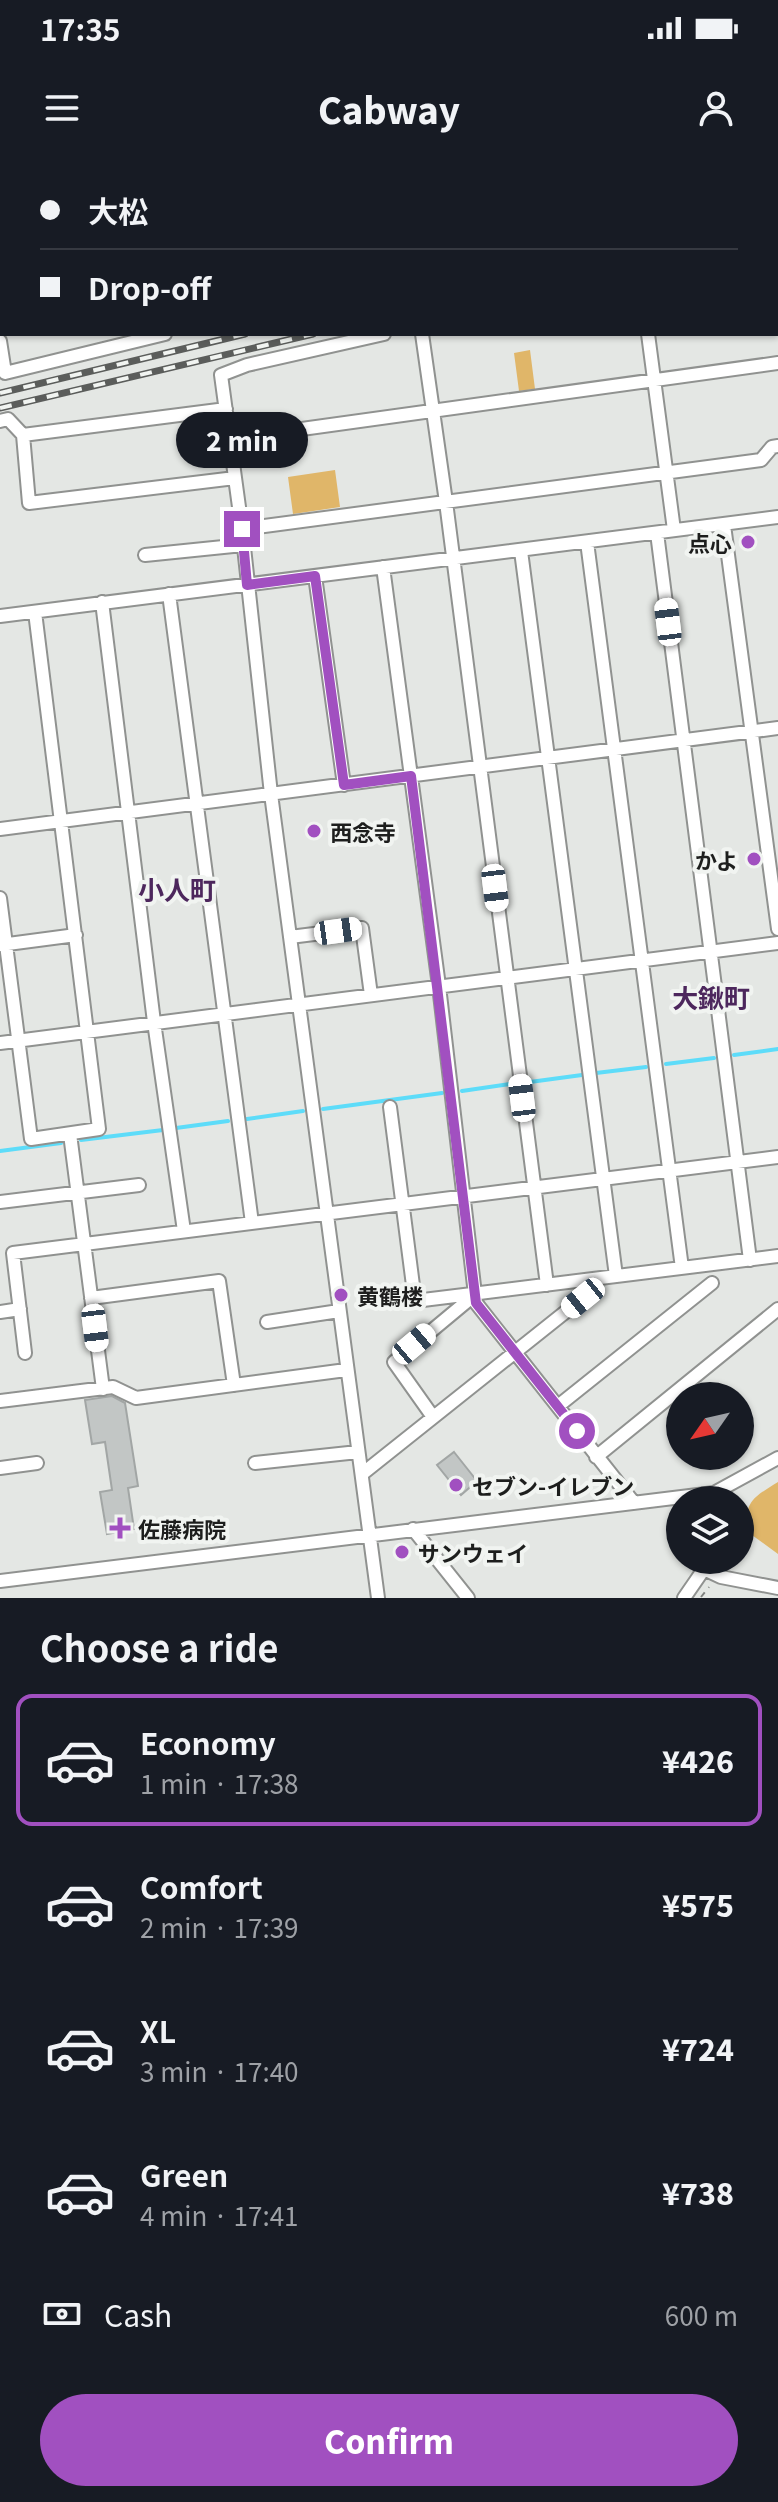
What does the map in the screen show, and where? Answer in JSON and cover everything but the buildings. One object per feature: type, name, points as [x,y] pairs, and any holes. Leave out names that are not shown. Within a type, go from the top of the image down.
[{"type":"street","points":[[0,341],[5,373],[157,336]]},
{"type":"street","points":[[375,336],[247,365],[221,375],[242,529],[271,794],[378,1598]]},
{"type":"street","points":[[422,336],[547,1285]]},
{"type":"street","points":[[648,336],[674,530]]},
{"type":"street","points":[[230,439],[778,363]]},
{"type":"street","points":[[23,435],[226,409]]},
{"type":"street","points":[[0,421],[8,419],[23,435],[29,503],[235,478]]},
{"type":"street","points":[[242,529],[761,460],[772,447],[778,446]]},
{"type":"street","points":[[0,616],[778,517]]},
{"type":"street","points":[[724,525],[778,929]]},
{"type":"street","points":[[657,533],[750,1260]]},
{"type":"street","points":[[587,542],[682,1268]]},
{"type":"street","points":[[145,555],[243,545]]},
{"type":"street","points":[[521,551],[616,1276]]},
{"type":"street","points":[[383,567],[439,986],[476,1303],[634,1503]]},
{"type":"street","points":[[315,576],[344,785]]},
{"type":"street","points":[[169,594],[252,1223]]},
{"type":"street","points":[[102,602],[154,1022],[184,1231]]},
{"type":"street","points":[[0,898],[3,944],[31,1139],[99,1129],[35,612]]},
{"type":"street","points":[[0,829],[778,728]]},
{"type":"street","points":[[290,937],[362,928],[371,995]]},
{"type":"street","points":[[3,944],[76,935]]},
{"type":"street","points":[[0,1043],[778,943]]},
{"type":"street","points":[[390,1107],[415,1301],[778,1256]]},
{"type":"street","points":[[70,1134],[103,1389]]},
{"type":"street","points":[[25,1353],[13,1253],[778,1157]]},
{"type":"street","points":[[0,1202],[139,1185]]},
{"type":"street","points":[[91,1298],[219,1281],[234,1385]]},
{"type":"street","points":[[558,1406],[712,1283]]},
{"type":"street","points":[[433,1417],[394,1362],[477,1293]]},
{"type":"street","points":[[362,1474],[583,1298]]},
{"type":"street","points":[[0,1312],[20,1309]]},
{"type":"street","points":[[596,1457],[778,1309]]},
{"type":"street","points":[[267,1322],[339,1311]]},
{"type":"street","points":[[0,1401],[113,1387],[136,1398],[346,1370]]},
{"type":"street","points":[[255,1463],[358,1452]]},
{"type":"street","points":[[732,1486],[778,1458]]},
{"type":"street","points":[[0,1468],[37,1463]]},
{"type":"street","points":[[0,1581],[666,1501]]},
{"type":"street","points":[[413,1529],[468,1598]]},
{"type":"street","points":[[684,1598],[700,1574]]},
{"type":"street","points":[[718,1575],[778,1588]]},
{"type":"path","points":[[700,1598],[718,1575]]},
{"type":"shaded area","points":[[530,350],[535,389],[519,391],[514,353]]},
{"type":"shaded area","points":[[335,470],[340,507],[293,514],[288,477]]},
{"type":"shaded area","points":[[778,1482],[778,1554],[754,1537],[754,1499]]},
{"type":"waterway","points":[[734,1055],[778,1049]]},
{"type":"waterway","points":[[666,1064],[714,1058]]},
{"type":"waterway","points":[[596,1073],[646,1067]]},
{"type":"waterway","points":[[530,1082],[582,1075]]},
{"type":"waterway","points":[[462,1091],[510,1084]]},
{"type":"waterway","points":[[323,1109],[442,1093]]},
{"type":"waterway","points":[[247,1119],[303,1111]]},
{"type":"waterway","points":[[176,1128],[228,1121]]},
{"type":"waterway","points":[[81,1140],[163,1130]]},
{"type":"waterway","points":[[0,1151],[61,1143]]},
{"type":"railway","points":[[0,393],[237,336]]},
{"type":"railway","points":[[0,408],[305,336]]},
{"type":"place","name":"点心","points":[[748,542]]},
{"type":"place","name":"西念寺","points":[[314,831]]},
{"type":"place","name":"かよ","points":[[754,859]]},
{"type":"place","name":"黄鶴楼","points":[[341,1295]]},
{"type":"place","name":"セブン-イレブン","points":[[456,1485]]},
{"type":"place","name":"佐藤病院","points":[[120,1528]]},
{"type":"place","name":"サンウェイ","points":[[402,1552]]},
{"type":"district","name":"小人町","points":[[177,888]]},
{"type":"district","name":"大鍬町","points":[[711,996]]},
{"type":"route","points":[[242,529],[247,585],[315,576],[344,785],[411,776],[476,1303],[577,1431]]}]
